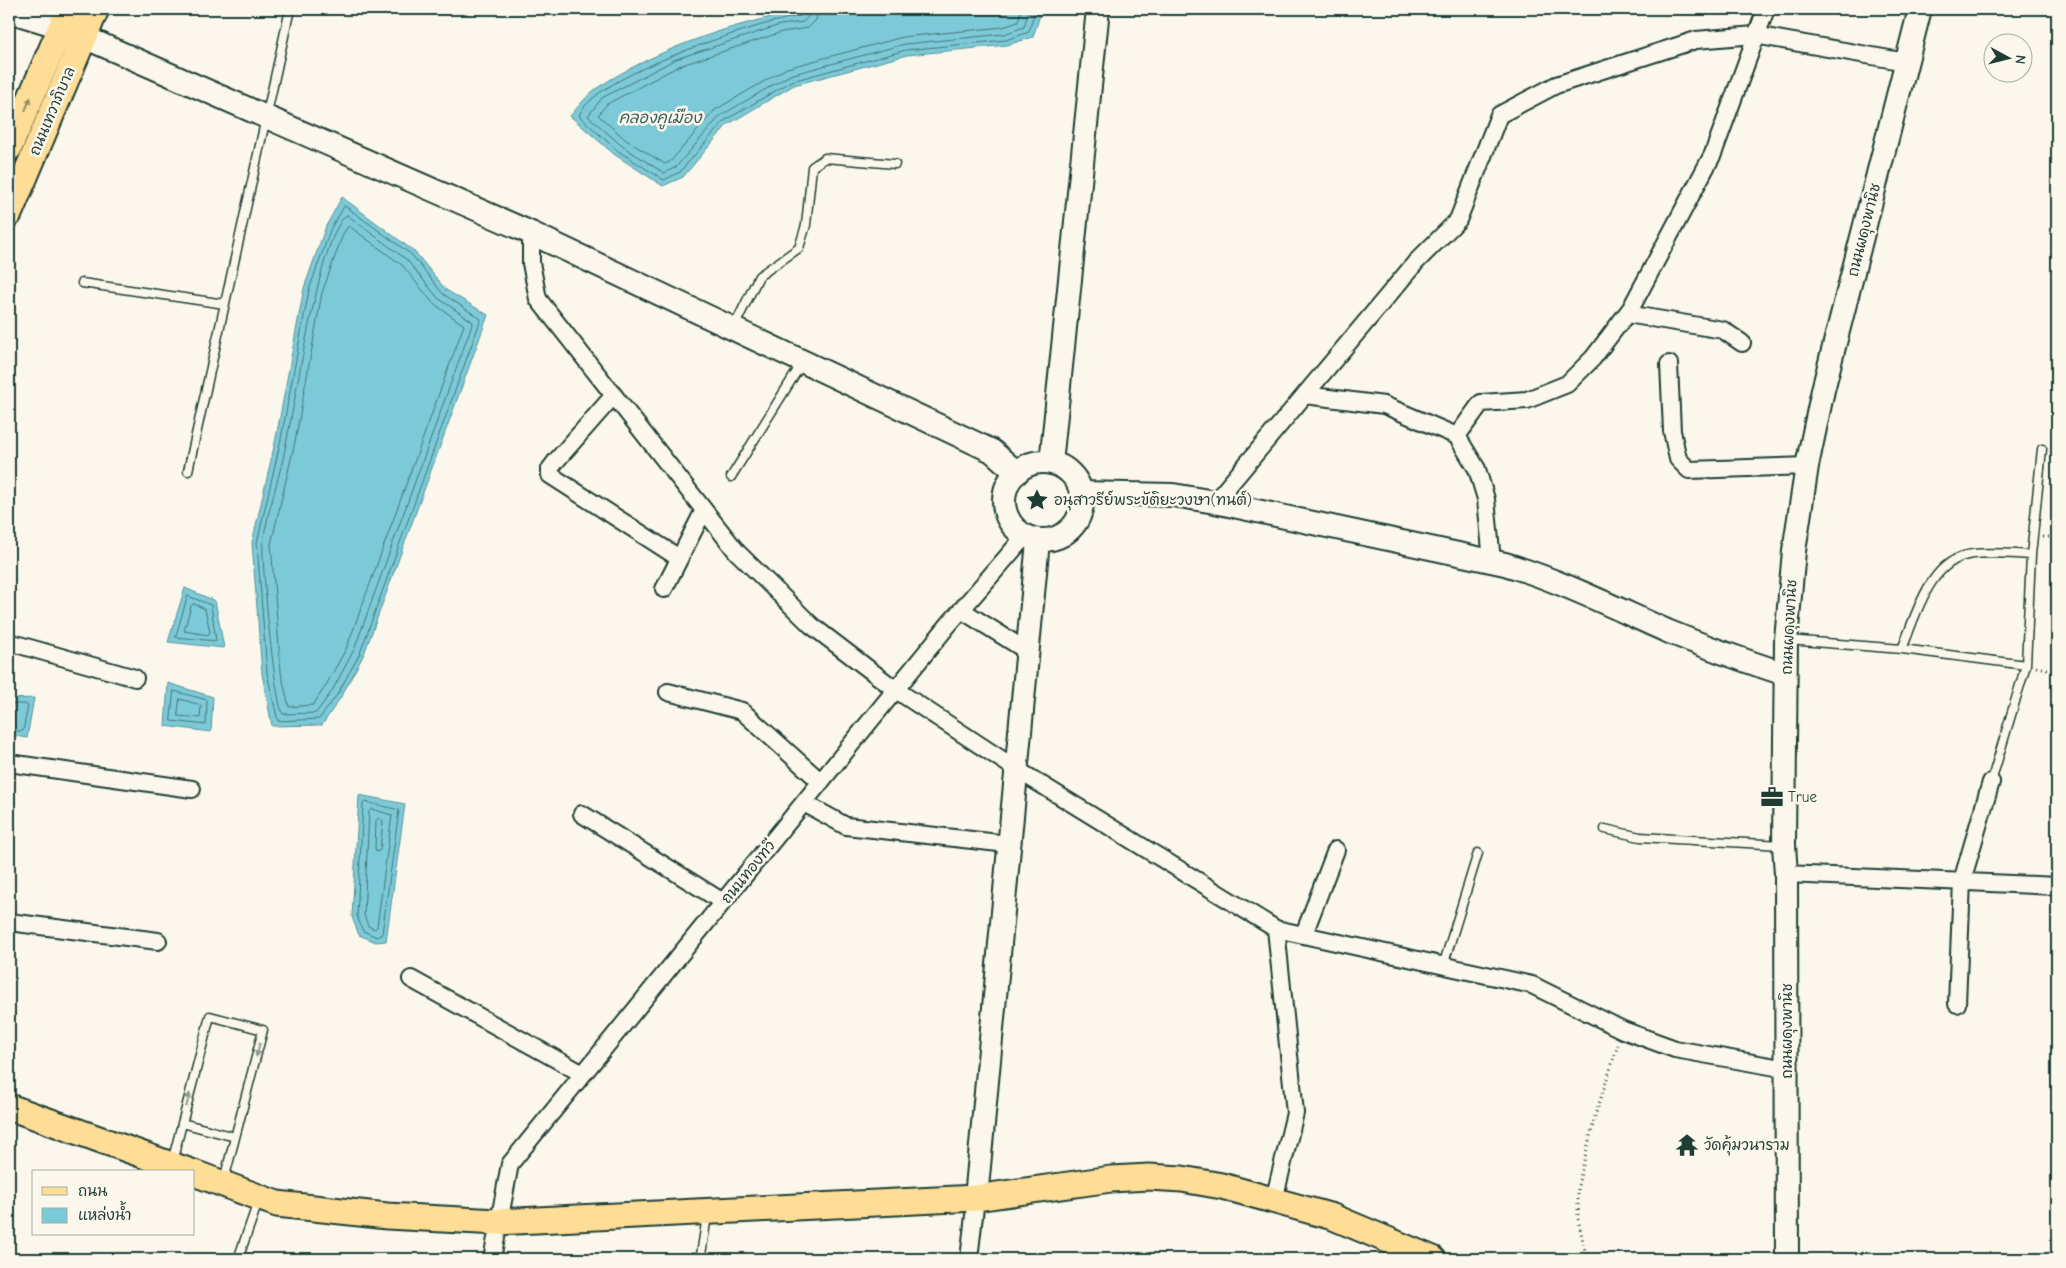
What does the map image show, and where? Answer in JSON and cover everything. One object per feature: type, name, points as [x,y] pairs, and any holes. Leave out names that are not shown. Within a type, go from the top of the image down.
[{"type":"main road","name":"ถนนเทวาภิบาล","points":[[9,214],[96,9]]},
{"type":"main road","name":"ถนนเทวาภิบาล","points":[[9,148],[65,18]]},
{"type":"main road","points":[[65,18],[84,37]]},
{"type":"main road","points":[[9,1107],[186,1170]]},
{"type":"main road","points":[[195,1173],[277,1204],[387,1216],[498,1222],[976,1198],[1111,1179],[1149,1177],[1182,1179],[1222,1186],[1333,1216],[1433,1259]]},
{"type":"street","points":[[1051,462],[1098,9]]},
{"type":"street","points":[[1457,436],[1480,404],[1527,400],[1567,384],[1593,358],[1626,314],[1713,154],[1766,9]]},
{"type":"street","name":"ถนนผดุงพานิช","points":[[1787,1259],[1786,874],[1784,845],[1785,674],[1794,551],[1807,466],[1823,390],[1920,9]]},
{"type":"street","points":[[9,11],[65,18]]},
{"type":"street","points":[[1214,502],[1416,262],[1458,220],[1499,114],[1556,84],[1696,40],[1755,35],[1906,62]]},
{"type":"street","points":[[84,37],[531,233],[992,451],[1016,473]]},
{"type":"street","points":[[531,233],[531,263],[538,298],[737,552],[811,625],[896,690],[1016,769],[1276,929],[1532,985],[1623,1030],[1675,1049],[1787,1068]]},
{"type":"street","points":[[1626,314],[1723,330],[1742,343]]},
{"type":"street","points":[[1669,364],[1672,431],[1678,459],[1689,470],[1807,466]]},
{"type":"street","points":[[614,395],[556,461],[550,469],[550,475],[679,558]]},
{"type":"street","points":[[1305,395],[1384,405],[1457,436],[1477,469],[1486,499],[1492,561]]},
{"type":"street","points":[[1037,462],[1051,462],[1064,467],[1074,476],[1082,493],[1082,512],[1076,524],[1062,536],[1049,541],[1031,539],[1016,530],[1008,519],[1004,505],[1008,484],[1016,473],[1037,462]]},
{"type":"street","points":[[1082,493],[1173,495],[1492,561],[1537,573],[1669,631],[1736,658],[1785,674]]},
{"type":"street","points":[[664,589],[704,510]]},
{"type":"street","points":[[969,1259],[1027,651],[1031,539]]},
{"type":"street","name":"ถนนทองทวี","points":[[492,1259],[510,1164],[896,690],[963,610],[1031,539]]},
{"type":"street","points":[[963,610],[1027,651]]},
{"type":"street","points":[[9,642],[135,678]]},
{"type":"street","points":[[668,692],[742,711],[821,782]]},
{"type":"street","points":[[9,763],[192,789]]},
{"type":"street","points":[[1957,1004],[1962,880],[1991,782]]},
{"type":"street","points":[[804,803],[846,826],[1008,844]]},
{"type":"street","points":[[582,814],[723,902]]},
{"type":"street","points":[[1304,934],[1336,850]]},
{"type":"street","points":[[1786,874],[1962,880],[2057,886]]},
{"type":"street","points":[[9,922],[158,941]]},
{"type":"street","points":[[1274,1200],[1296,1113],[1276,929]]},
{"type":"street","points":[[411,979],[583,1074]]},
{"type":"lane","points":[[188,471],[290,9]]},
{"type":"lane","points":[[734,329],[759,276],[799,248],[806,225],[812,167],[824,158],[895,164]]},
{"type":"lane","points":[[82,283],[225,304]]},
{"type":"lane","points":[[731,477],[803,362]]},
{"type":"lane","points":[[1991,782],[2026,665],[2031,554],[2042,449]]},
{"type":"lane","points":[[1902,649],[1932,580],[1947,564],[1971,554],[2031,554]]},
{"type":"lane","points":[[1786,640],[1902,649],[2026,665]]},
{"type":"lane","points":[[1605,829],[1640,837],[1784,845]]},
{"type":"lane","points":[[1443,966],[1478,852]]},
{"type":"lane","points":[[186,1170],[182,1123],[210,1016],[263,1030],[223,1184]]},
{"type":"lane","points":[[182,1123],[235,1137]]},
{"type":"lane","points":[[238,1259],[259,1197]]},
{"type":"lane","points":[[701,1255],[708,1211]]},
{"type":"path","points":[[2026,665],[2057,670]]},
{"type":"path","points":[[1587,1259],[1578,1218],[1578,1186],[1595,1116],[1623,1030]]},
{"type":"water","name":"คลองคูเมือง","points":[[817,9],[1040,9],[1040,15],[1033,37],[1007,45],[907,55],[794,85],[727,125],[683,177],[663,186],[615,155],[570,116],[597,88],[621,73],[674,48],[732,27],[789,13]]},
{"type":"water","points":[[342,197],[415,252],[446,290],[488,315],[364,654],[341,697],[322,725],[272,726],[262,674],[252,543],[276,438],[304,288],[326,226]]},
{"type":"water","points":[[185,588],[215,601],[224,648],[168,642]]},
{"type":"water","points":[[168,683],[213,697],[211,732],[165,726]]},
{"type":"water","points":[[34,698],[27,738],[9,735],[9,699]]},
{"type":"water","points":[[359,795],[405,804],[386,941],[376,942],[359,935],[352,917]]},
{"type":"place","name":"อนุสาวรีย์พระขัติยะวงษา(ทนต์)","points":[[1037,500]]},
{"type":"place","name":"True","points":[[1772,797]]},
{"type":"place","name":"วัดคุ้มวนาราม","points":[[1687,1145]]}]
